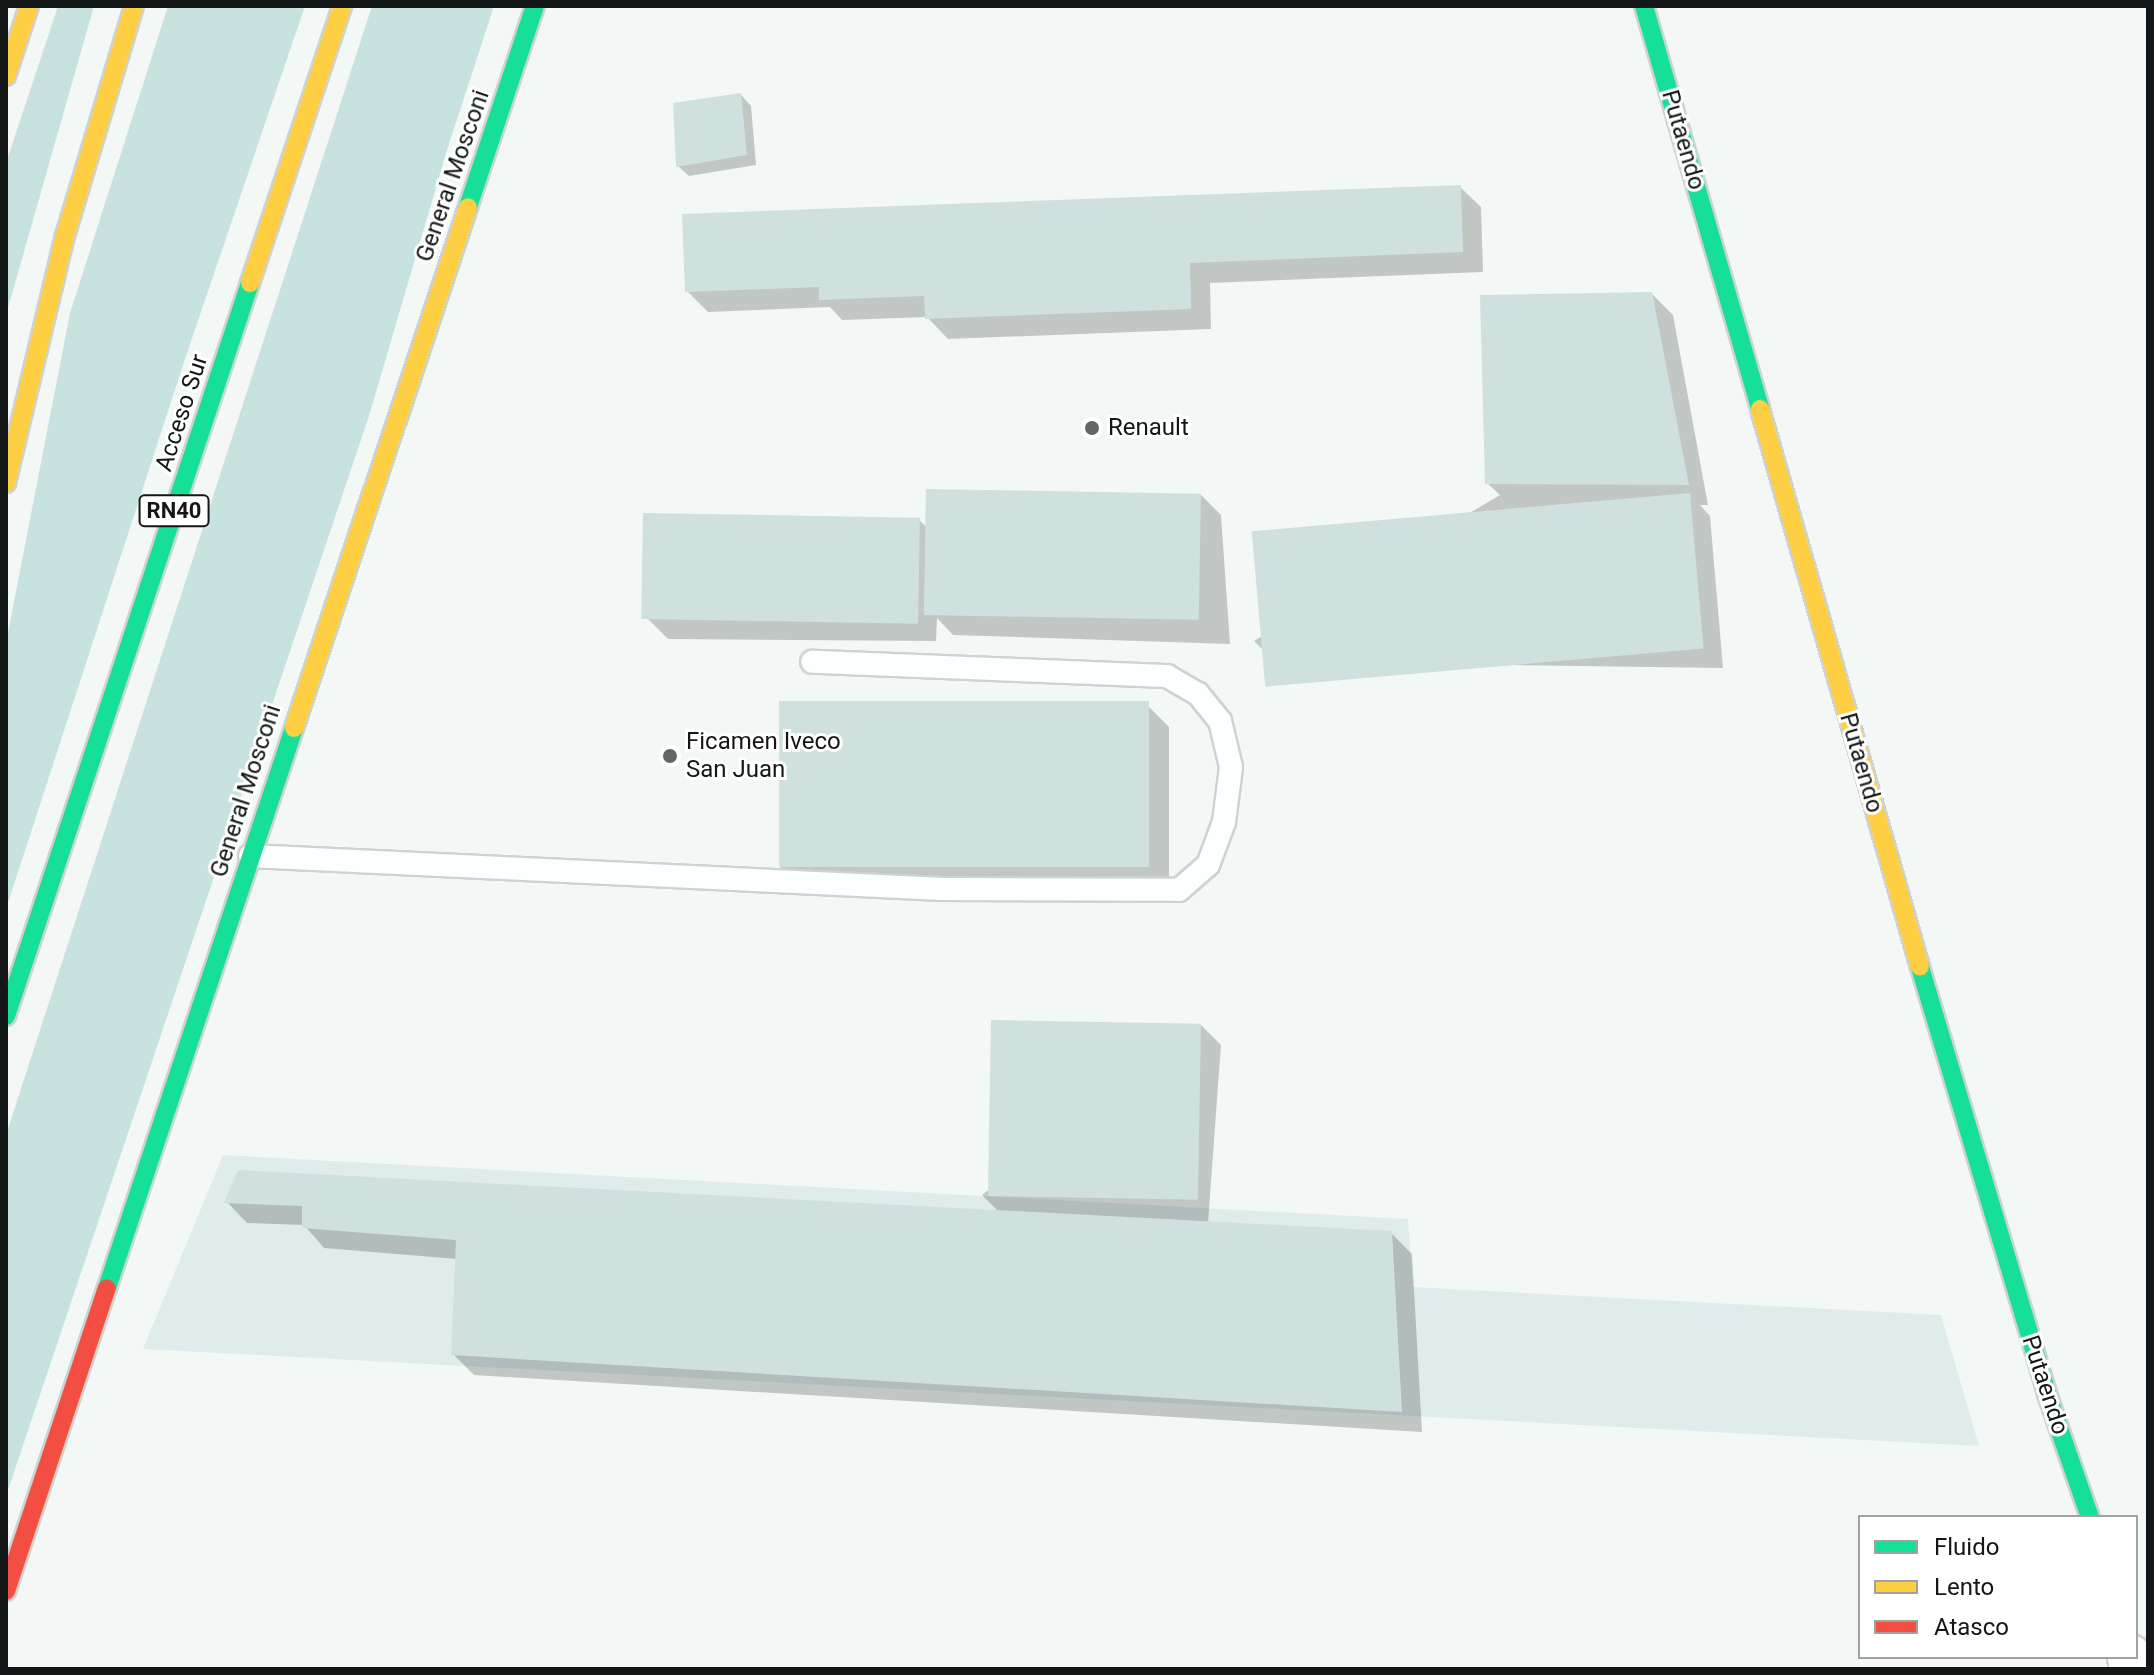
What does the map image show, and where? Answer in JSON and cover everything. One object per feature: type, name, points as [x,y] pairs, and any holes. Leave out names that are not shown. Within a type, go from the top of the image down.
[{"type":"main road","points":[[6,76],[29,6]]},
{"type":"main road","points":[[6,483],[65,236],[134,6]]},
{"type":"main road","name":"Acceso Sur","points":[[6,1016],[342,6]]},
{"type":"main road","name":"General Mosconi","points":[[6,1591],[535,6]]},
{"type":"main road","name":"Putaendo","points":[[1644,6],[1905,917],[2046,1391],[2089,1515]]},
{"type":"lane","points":[[250,856],[958,889],[1179,890],[1208,865],[1224,822],[1231,767],[1220,721],[1198,694],[1167,676],[812,662]]},
{"type":"shaded area","points":[[58,6],[94,6],[6,315],[6,163]]},
{"type":"shaded area","points":[[168,6],[305,6],[185,359],[6,909],[6,643],[70,313]]},
{"type":"shaded area","points":[[372,6],[494,6],[447,150],[369,416],[6,1496],[6,1135]]},
{"type":"shaded area","points":[[223,1155],[1408,1219],[1413,1287],[1941,1315],[1979,1446],[143,1349]]},
{"type":"building","points":[[741,93],[747,155],[676,167],[673,103]]},
{"type":"building","points":[[1461,185],[1463,252],[1190,263],[1191,309],[925,319],[924,296],[819,300],[819,287],[685,292],[682,214]]},
{"type":"building","points":[[1652,292],[1689,485],[1485,484],[1480,295]]},
{"type":"building","points":[[926,489],[1201,494],[1199,620],[924,615]]},
{"type":"building","points":[[1690,493],[1704,648],[1265,687],[1252,531]]},
{"type":"building","points":[[643,513],[920,518],[918,624],[641,619]]},
{"type":"building","points":[[779,701],[1149,701],[1149,867],[779,867]]},
{"type":"building","points":[[991,1020],[1201,1024],[1198,1200],[988,1196]]},
{"type":"building","points":[[238,1170],[1392,1231],[1402,1412],[451,1355],[456,1240],[302,1228],[302,1206],[224,1203]]},
{"type":"traffic: fast","points":[[468,207],[535,6]]},
{"type":"traffic: fast","points":[[1644,6],[1760,409]]},
{"type":"traffic: fast","points":[[6,1016],[250,283]]},
{"type":"traffic: fast","points":[[107,1288],[294,728]]},
{"type":"traffic: fast","points":[[1920,967],[2046,1391],[2089,1515]]},
{"type":"traffic: slow","points":[[6,76],[29,6]]},
{"type":"traffic: slow","points":[[6,483],[65,236],[134,6]]},
{"type":"traffic: slow","points":[[250,283],[342,6]]},
{"type":"traffic: slow","points":[[294,728],[468,207]]},
{"type":"traffic: slow","points":[[1760,409],[1920,967]]},
{"type":"traffic: jam","points":[[6,1591],[107,1288]]},
{"type":"place","name":"Renault","points":[[1092,428]]},
{"type":"place","name":"Ficamen Iveco San Juan","points":[[670,756]]}]
